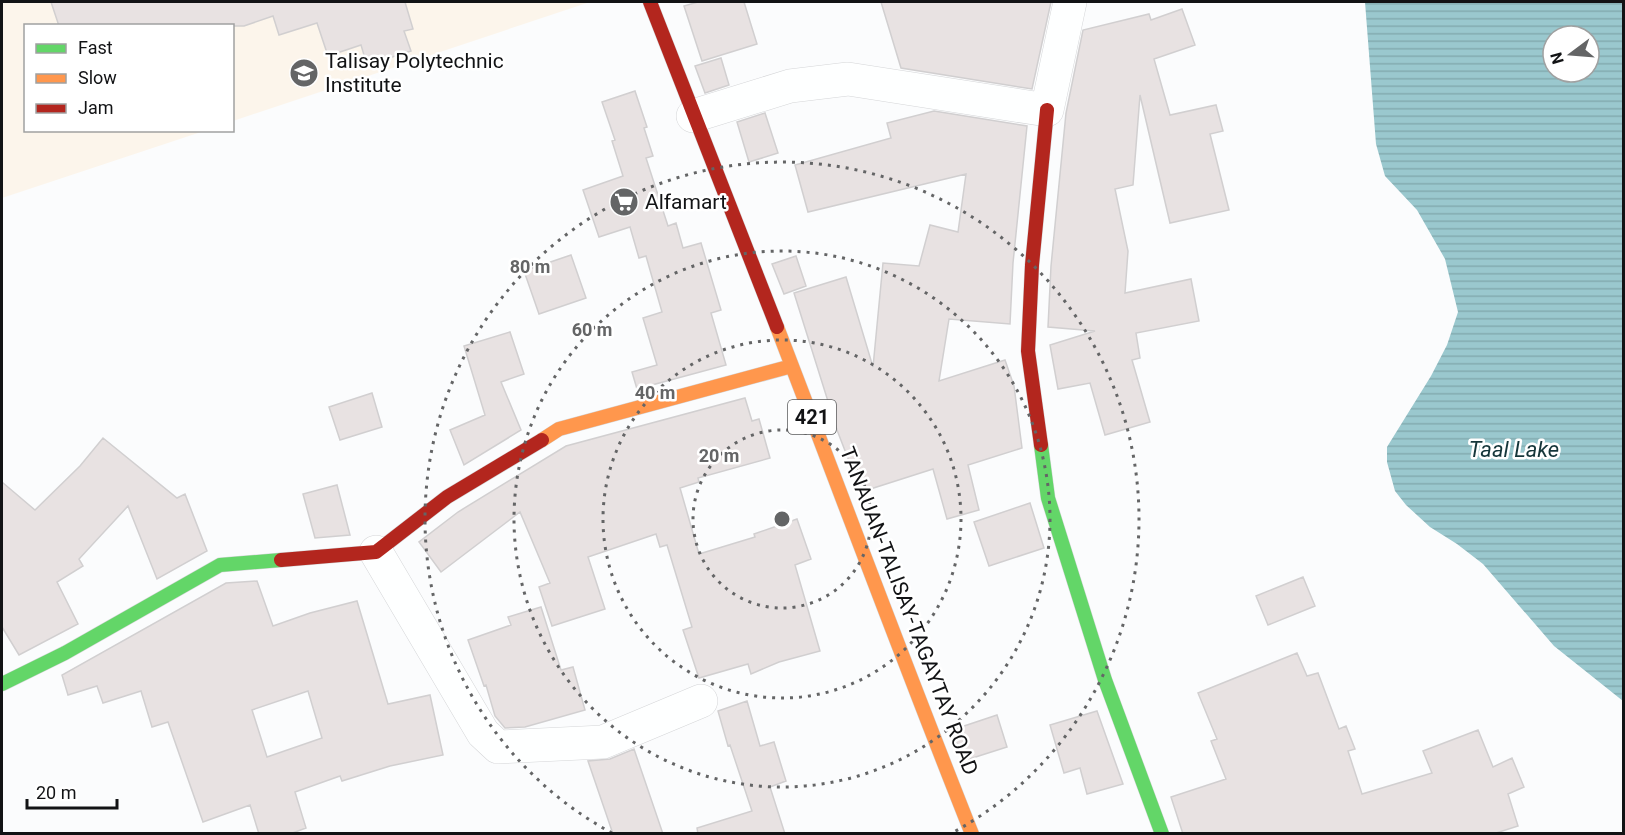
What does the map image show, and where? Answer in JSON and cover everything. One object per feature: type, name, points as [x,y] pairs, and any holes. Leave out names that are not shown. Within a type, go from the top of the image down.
[{"type":"street","name":"TANAUAN-TALISAY-TAGAYTAY ROAD","points":[[650,2],[972,834]]},
{"type":"street","points":[[1070,2],[1047,110],[1032,265],[1028,351],[1048,498],[1105,680],[1162,834]]},
{"type":"street","points":[[693,116],[790,86],[848,80],[1047,110]]},
{"type":"street","points":[[2,684],[65,653],[220,565],[376,552],[447,497],[559,429],[792,366]]},
{"type":"street","points":[[376,552],[483,733],[498,747],[603,742],[700,701]]},
{"type":"shaded area","name":"Talisay Polytechnic Institute","points":[[2,2],[590,2],[234,121],[234,24],[24,24],[24,132],[201,132],[2,198]]},
{"type":"water","name":"Taal Lake","points":[[1365,2],[1623,2],[1623,701],[1554,646],[1483,564],[1430,527],[1406,505],[1395,491],[1387,462],[1387,447],[1431,376],[1447,345],[1458,312],[1445,259],[1417,210],[1385,176],[1376,144]]},
{"type":"building","points":[[51,2],[405,2],[413,29],[404,31],[411,51],[367,65],[361,45],[328,56],[317,23],[279,35],[273,16],[244,26],[234,26],[234,24],[58,24]]},
{"type":"building","points":[[698,2],[744,2],[757,44],[702,61],[684,6]]},
{"type":"building","points":[[881,2],[1051,2],[1032,89],[901,68]]},
{"type":"building","points":[[1182,9],[1195,45],[1154,59],[1170,115],[1216,105],[1223,131],[1210,134],[1229,210],[1170,223],[1140,95],[1133,185],[1115,189],[1128,251],[1125,293],[1191,279],[1199,321],[1136,333],[1140,358],[1132,360],[1150,422],[1105,435],[1090,383],[1058,389],[1050,345],[1095,331],[1048,327],[1051,266],[1066,113],[1083,30],[1149,14],[1151,20]]},
{"type":"building","points":[[721,58],[729,85],[705,93],[695,66]]},
{"type":"building","points":[[635,91],[647,127],[644,128],[653,156],[646,158],[668,226],[676,223],[683,248],[701,243],[721,310],[711,313],[726,365],[637,389],[632,372],[657,365],[643,318],[662,312],[646,256],[639,258],[630,227],[599,237],[583,190],[623,176],[612,141],[615,140],[602,102]]},
{"type":"building","points":[[934,111],[1027,126],[1013,263],[1010,324],[949,319],[939,381],[1005,360],[1014,386],[1022,448],[968,465],[979,510],[947,519],[933,469],[861,492],[837,430],[794,293],[846,277],[873,367],[883,263],[919,266],[930,225],[958,232],[966,174],[808,212],[795,165],[891,138],[887,123]]},
{"type":"building","points":[[765,113],[778,153],[749,162],[737,122]]},
{"type":"building","points":[[571,255],[586,298],[539,314],[524,271]]},
{"type":"building","points":[[796,256],[806,286],[784,294],[772,264]]},
{"type":"building","points":[[510,332],[524,374],[501,382],[521,430],[464,465],[450,430],[485,415],[464,346]]},
{"type":"building","points":[[372,393],[382,427],[340,440],[329,407]]},
{"type":"building","points":[[745,398],[752,421],[759,419],[770,458],[698,478],[699,482],[680,488],[699,554],[755,537],[754,534],[797,519],[811,559],[795,565],[820,651],[779,662],[751,674],[748,664],[699,678],[683,630],[692,627],[667,545],[660,547],[656,534],[588,557],[605,609],[552,626],[539,587],[550,583],[520,512],[441,572],[419,542],[458,512],[566,446]]},
{"type":"building","points":[[103,438],[177,498],[185,494],[207,551],[157,579],[128,506],[79,559],[83,566],[57,582],[78,624],[19,655],[2,627],[2,482],[35,510],[80,466]]},
{"type":"building","points":[[337,485],[350,535],[315,538],[303,494]]},
{"type":"building","points":[[1030,503],[1044,548],[989,566],[974,522]]},
{"type":"building","points":[[1303,577],[1315,606],[1268,625],[1256,596]]},
{"type":"building","points":[[257,581],[273,626],[310,613],[357,601],[388,704],[430,695],[443,755],[390,766],[342,781],[340,776],[295,792],[306,828],[290,834],[259,834],[250,805],[203,822],[168,722],[152,727],[141,691],[103,703],[97,686],[68,695],[62,675],[226,583]],"holes":[[[308,691],[322,738],[267,757],[252,710]]]},
{"type":"building","points":[[541,607],[561,670],[573,667],[585,710],[525,727],[505,728],[495,716],[486,685],[484,686],[468,640],[511,625],[508,617]]},
{"type":"building","points":[[1297,653],[1307,676],[1318,673],[1339,729],[1346,726],[1355,749],[1348,751],[1362,794],[1432,773],[1423,751],[1478,730],[1493,767],[1512,758],[1524,787],[1508,794],[1518,826],[1493,834],[1183,834],[1171,797],[1226,779],[1211,741],[1217,739],[1198,693]]},
{"type":"building","points":[[747,701],[760,746],[774,742],[786,781],[770,787],[785,834],[698,834],[697,828],[752,811],[718,711]]},
{"type":"building","points":[[1097,711],[1123,784],[1087,794],[1080,768],[1064,773],[1050,725]]},
{"type":"building","points":[[997,715],[1007,747],[963,761],[952,730]]},
{"type":"building","points":[[634,749],[663,834],[613,834],[588,761],[610,759]]},
{"type":"traffic: fast","points":[[1041,445],[1048,498],[1105,680],[1162,834]]},
{"type":"traffic: fast","points":[[2,684],[65,653],[220,565],[281,560]]},
{"type":"traffic: slow","points":[[777,327],[972,834]]},
{"type":"traffic: slow","points":[[542,440],[559,429],[792,366]]},
{"type":"traffic: jam","points":[[650,2],[777,327]]},
{"type":"traffic: jam","points":[[1041,445],[1028,351],[1032,265],[1047,110]]},
{"type":"traffic: jam","points":[[281,560],[376,552],[447,497],[542,440]]},
{"type":"place","name":"Talisay Polytechnic Institute","points":[[304,73]]},
{"type":"place","name":"Alfamart","points":[[624,202]]}]
